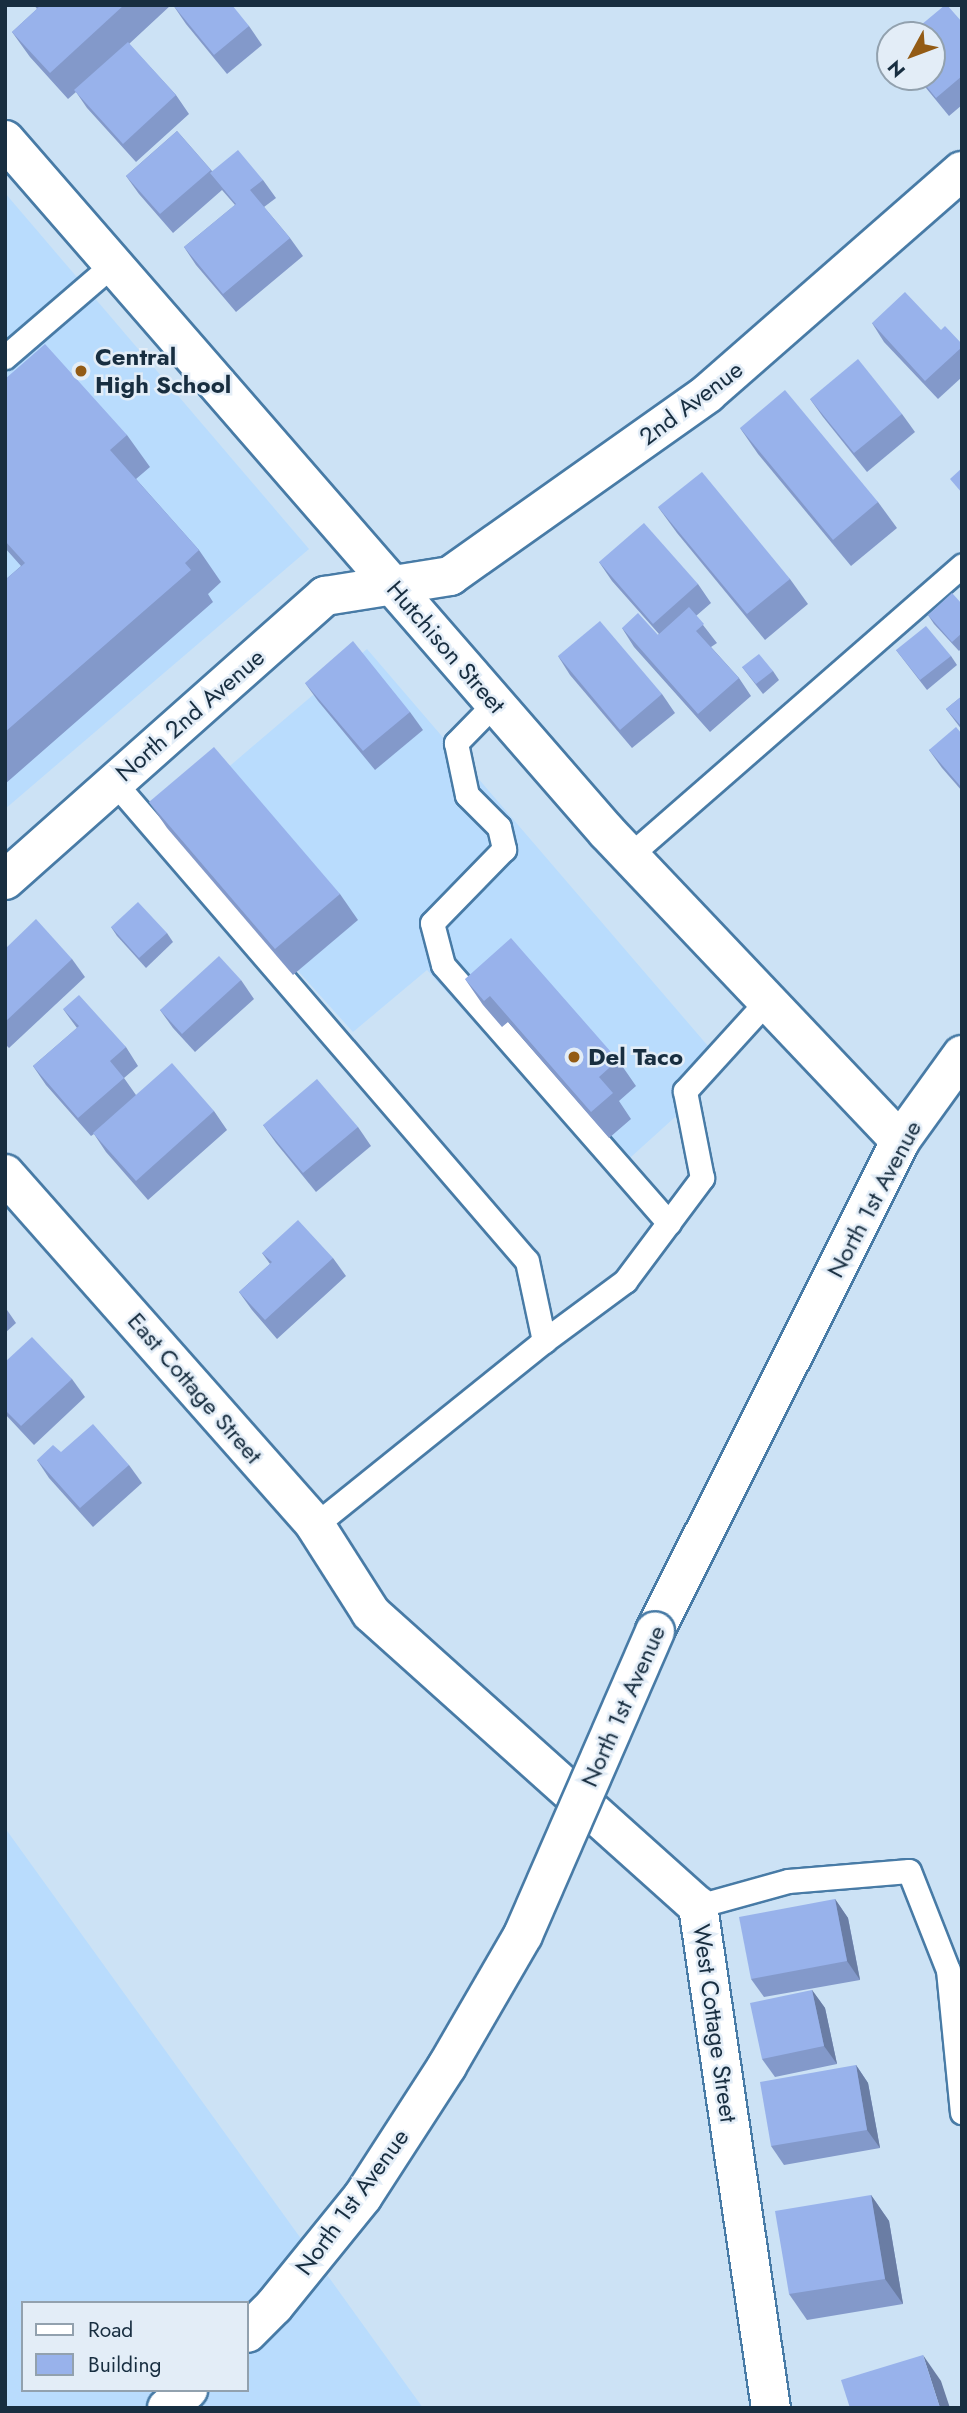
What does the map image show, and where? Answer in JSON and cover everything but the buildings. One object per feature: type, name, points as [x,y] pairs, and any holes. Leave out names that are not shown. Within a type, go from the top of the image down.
[{"type":"street","name":"Hutchison Street","points":[[5,140],[629,856],[900,1141]]},
{"type":"street","name":"2nd Avenue","points":[[390,583],[450,576],[708,393],[956,189]]},
{"type":"street","name":"North 2nd Avenue","points":[[5,880],[325,596],[390,583]]},
{"type":"street","name":"North 1st Avenue","points":[[248,2332],[274,2306],[363,2196],[447,2066],[523,1935],[655,1631],[900,1141],[962,1055]]},
{"type":"street","name":"East Cottage Street","points":[[5,1174],[315,1525],[371,1613]]},
{"type":"street","name":"West Cottage Street","points":[[371,1613],[698,1906],[771,2408]]},
{"type":"street","points":[[167,2408],[186,2392]]},
{"type":"lane","points":[[5,357],[113,264]]},
{"type":"lane","points":[[629,856],[962,565]]},
{"type":"lane","points":[[495,703],[456,743],[467,795],[499,827],[504,849],[432,923],[443,965],[669,1223]]},
{"type":"lane","points":[[114,782],[527,1261],[544,1341]]},
{"type":"lane","points":[[315,1525],[544,1341],[625,1281],[702,1178],[685,1091],[767,1001]]},
{"type":"lane","points":[[698,1906],[788,1881],[909,1871],[948,1970],[962,2112]]},
{"type":"shaded area","name":"Central High School","points":[[5,193],[309,549],[5,809]]},
{"type":"shaded area","points":[[367,649],[714,1053],[716,1080],[611,1175],[427,970],[353,1032],[164,822]]},
{"type":"shaded area","points":[[5,1828],[423,2408],[5,2408]]},
{"type":"place","name":"Central High School","points":[[81,371]]},
{"type":"place","name":"Del Taco","points":[[574,1057]]}]
